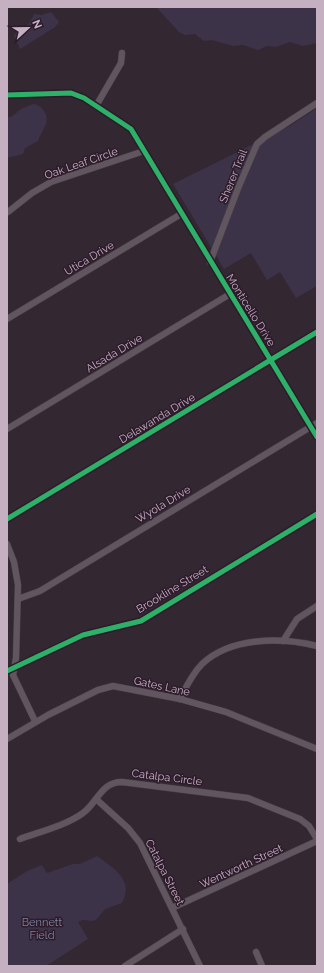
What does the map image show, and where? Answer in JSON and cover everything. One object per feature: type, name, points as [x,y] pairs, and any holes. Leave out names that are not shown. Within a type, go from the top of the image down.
[{"type":"street","points":[[96,106],[121,63],[122,53]]},
{"type":"street","name":"Monticello Drive","points":[[7,95],[68,92],[84,98],[131,129],[317,437]]},
{"type":"street","name":"Sherer Trail","points":[[210,262],[256,147],[265,137],[317,103]]},
{"type":"street","name":"Oak Leaf Circle","points":[[8,212],[32,193],[50,182],[144,151]]},
{"type":"street","name":"Utica Drive","points":[[7,319],[181,214]]},
{"type":"street","name":"Alsada Drive","points":[[7,429],[230,294]]},
{"type":"street","name":"Delawanda Drive","points":[[7,519],[317,332]]},
{"type":"street","name":"Wyola Drive","points":[[18,599],[40,590],[317,423]]},
{"type":"street","name":"Brookline Street","points":[[7,671],[83,635],[141,621],[317,514]]},
{"type":"street","points":[[7,544],[14,562],[18,599],[13,675],[35,721]]},
{"type":"street","points":[[283,641],[297,619],[317,606]]},
{"type":"street","points":[[180,698],[198,668],[213,657],[247,643],[265,640],[317,646]]},
{"type":"street","name":"Gates Lane","points":[[7,739],[35,721],[109,686],[120,687],[147,694],[180,698],[226,712],[317,749]]},
{"type":"street","name":"Catalpa Circle","points":[[20,839],[77,817],[89,808],[105,786],[116,782],[122,782],[237,796],[300,819],[309,826],[317,840]]},
{"type":"street","name":"Catalpa Street","points":[[96,799],[128,828],[137,840],[183,929],[200,966]]},
{"type":"street","name":"Wentworth Street","points":[[172,908],[317,840]]},
{"type":"street","points":[[125,966],[183,929]]},
{"type":"street","points":[[256,952],[262,966]]},
{"type":"green space","points":[[156,7],[317,7],[317,43],[303,46],[290,42],[276,47],[267,46],[258,50],[243,45],[233,46],[212,40],[204,41],[195,34],[185,35],[179,32]]},
{"type":"green space","points":[[51,12],[59,22],[55,27],[20,49],[14,36],[18,30],[29,24],[34,14],[41,15]]},
{"type":"green space","points":[[33,104],[43,109],[47,119],[38,141],[25,148],[23,154],[7,158],[7,117],[11,117],[21,109]]},
{"type":"green space","points":[[317,108],[317,286],[296,298],[280,272],[267,280],[251,253],[224,269],[173,184],[290,126]]},
{"type":"green space","name":"Bennett Field","points":[[97,856],[115,870],[124,881],[126,888],[122,903],[105,909],[97,919],[93,921],[83,920],[78,922],[88,939],[46,966],[7,966],[7,884],[27,871],[42,865],[47,873],[73,864],[80,864]]},
{"type":"cycle path","points":[[7,95],[71,93],[84,98],[131,129],[317,437]]},
{"type":"cycle path","points":[[7,519],[317,332]]},
{"type":"cycle path","points":[[7,671],[83,635],[141,621],[317,514]]}]
